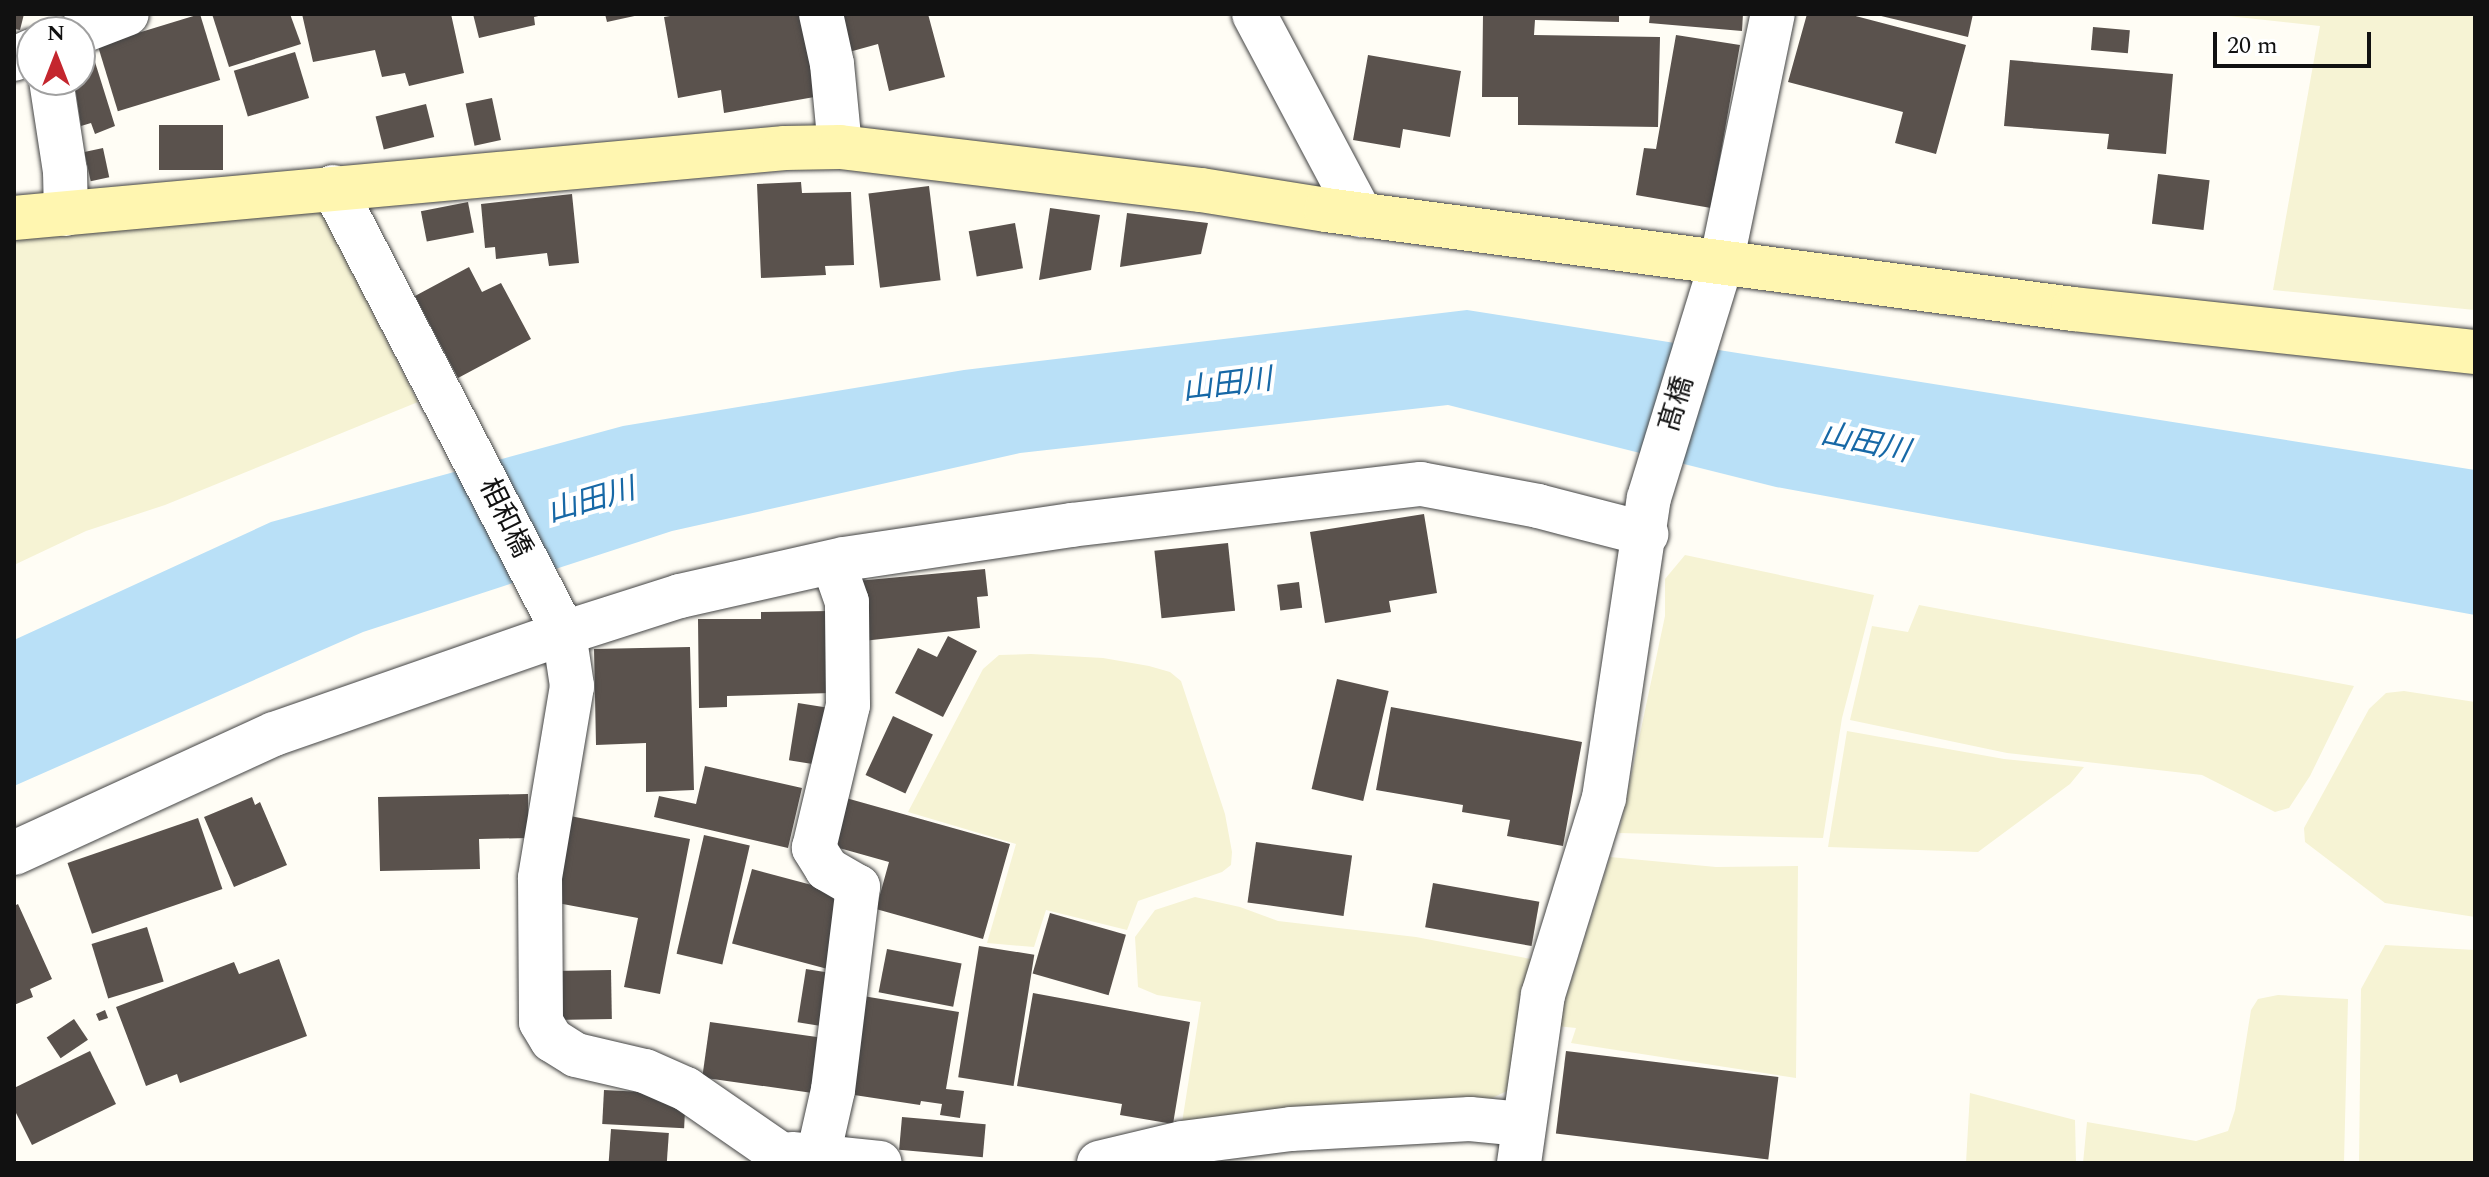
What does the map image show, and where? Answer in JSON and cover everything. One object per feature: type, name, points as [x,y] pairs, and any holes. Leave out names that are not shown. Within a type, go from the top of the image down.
[{"type":"street","points":[[96,26],[127,14]]},
{"type":"street","points":[[821,14],[832,64],[840,147]]},
{"type":"street","points":[[1254,14],[1361,215]]},
{"type":"street","name":"髙橋","points":[[1521,1143],[1543,995],[1604,798],[1647,516],[1721,264],[1773,14]]},
{"type":"street","points":[[53,96],[65,171],[66,214]]},
{"type":"street","points":[[14,218],[785,148],[840,147],[1201,190],[1361,215],[2073,309],[2475,352]]},
{"type":"street","name":"相和橋","points":[[333,187],[448,410],[461,429],[556,619],[572,686],[540,878],[541,1022],[552,1040],[576,1055],[645,1071],[686,1089],[791,1157]]},
{"type":"street","points":[[14,853],[274,734],[556,619],[680,596],[833,562],[1071,525],[1421,484],[1538,506],[1647,516]]},
{"type":"street","points":[[833,562],[847,602],[848,705],[814,848],[827,869],[858,887],[833,1090],[791,1157],[880,1163]]},
{"type":"street","points":[[1099,1163],[1182,1143],[1291,1129],[1470,1119],[1521,1143]]},
{"type":"shaded area","points":[[2210,14],[2475,14],[2475,310],[2273,290],[2320,26]]},
{"type":"shaded area","points":[[319,207],[418,402],[165,505],[86,531],[14,565],[14,237]]},
{"type":"shaded area","points":[[1685,555],[1874,595],[1842,718],[1823,838],[1619,833],[1665,616],[1665,579]]},
{"type":"shaded area","points":[[1919,605],[2354,686],[2310,776],[2289,808],[2275,812],[2202,775],[2007,753],[1850,720],[1872,626],[1908,632]]},
{"type":"shaded area","points":[[999,655],[1103,658],[1149,666],[1170,672],[1181,681],[1225,814],[1232,852],[1231,865],[1222,872],[1138,901],[1127,930],[1046,910],[1034,947],[987,943],[1016,844],[908,812],[983,669]]},
{"type":"shaded area","points":[[2404,691],[2475,702],[2475,917],[2385,903],[2305,842],[2304,828],[2369,709],[2386,693]]},
{"type":"shaded area","points":[[1847,731],[2004,759],[2084,767],[2070,784],[1978,852],[1828,847]]},
{"type":"shaded area","points":[[1610,857],[1716,867],[1798,866],[1796,1078],[1571,1043],[1576,1028],[1557,1026]]},
{"type":"shaded area","points":[[1195,897],[1240,907],[1278,921],[1416,937],[1536,960],[1509,1090],[1475,1106],[1181,1129],[1201,1002],[1157,995],[1138,987],[1135,937],[1155,910]]},
{"type":"shaded area","points":[[2385,945],[2475,950],[2475,1163],[2359,1163],[2361,989]]},
{"type":"shaded area","points":[[2278,995],[2348,999],[2344,1163],[2083,1163],[2087,1122],[2196,1141],[2228,1131],[2235,1110],[2251,1010],[2258,999]]},
{"type":"shaded area","points":[[1970,1093],[2075,1120],[2076,1163],[1966,1163]]},
{"type":"water","name":"山田川","points":[[1467,310],[2475,470],[2475,615],[1776,487],[1448,405],[1020,453],[672,531],[363,632],[14,786],[14,640],[271,522],[623,426],[964,370]]},
{"type":"building","points":[[14,14],[24,14],[16,16],[14,29]]},
{"type":"building","points":[[200,14],[220,80],[118,111],[98,45]]},
{"type":"building","points":[[212,14],[290,14],[301,44],[229,67]]},
{"type":"building","points":[[302,14],[451,14],[464,73],[409,86],[405,73],[382,77],[375,50],[313,62]]},
{"type":"building","points":[[473,14],[543,15],[534,17],[535,25],[479,38]]},
{"type":"building","points":[[605,14],[638,14],[639,15],[607,22]]},
{"type":"building","points":[[682,14],[800,14],[820,96],[724,113],[721,90],[678,98],[664,17]]},
{"type":"building","points":[[840,14],[928,14],[945,77],[889,91],[878,44],[849,52]]},
{"type":"building","points":[[1483,14],[1619,14],[1619,22],[1535,20],[1534,35],[1660,37],[1658,127],[1518,125],[1518,97],[1482,97]]},
{"type":"building","points":[[1650,14],[1743,14],[1742,31],[1649,23]]},
{"type":"building","points":[[1807,14],[1848,14],[1966,45],[1936,154],[1895,143],[1903,112],[1788,82]]},
{"type":"building","points":[[1873,14],[1973,14],[1968,37]]},
{"type":"building","points":[[2093,27],[2130,30],[2128,53],[2091,50]]},
{"type":"building","points":[[1676,35],[1740,45],[1711,208],[1636,195],[1644,148],[1656,149]]},
{"type":"building","points":[[295,52],[309,98],[248,117],[234,71]]},
{"type":"building","points":[[1368,55],[1461,71],[1450,137],[1403,129],[1400,148],[1353,140]]},
{"type":"building","points":[[2010,60],[2173,74],[2166,154],[2107,149],[2109,134],[2004,126]]},
{"type":"building","points":[[96,65],[115,126],[95,134],[91,123],[81,126],[76,96],[96,96]]},
{"type":"building","points":[[492,98],[501,140],[475,146],[466,104]]},
{"type":"building","points":[[426,104],[434,137],[384,150],[376,117]]},
{"type":"building","points":[[159,125],[223,125],[223,170],[159,170]]},
{"type":"building","points":[[103,148],[109,177],[91,181],[84,152]]},
{"type":"building","points":[[2158,174],[2210,180],[2204,230],[2152,224]]},
{"type":"building","points":[[801,182],[802,193],[851,192],[854,265],[825,266],[826,275],[761,278],[757,184]]},
{"type":"building","points":[[929,186],[941,280],[880,288],[868,193]]},
{"type":"building","points":[[572,194],[579,263],[549,266],[547,253],[496,259],[495,247],[485,248],[481,204]]},
{"type":"building","points":[[468,202],[474,232],[427,242],[421,211]]},
{"type":"building","points":[[1050,208],[1100,215],[1091,270],[1039,280]]},
{"type":"building","points":[[1127,213],[1208,223],[1201,254],[1120,267]]},
{"type":"building","points":[[1015,223],[1023,268],[977,276],[969,231]]},
{"type":"building","points":[[469,267],[482,292],[501,283],[531,339],[458,378],[415,296]]},
{"type":"building","points":[[1424,514],[1437,593],[1389,601],[1391,612],[1325,623],[1310,532]]},
{"type":"building","points":[[1228,543],[1235,611],[1162,618],[1154,551]]},
{"type":"building","points":[[985,569],[988,596],[977,597],[980,628],[863,641],[857,581]]},
{"type":"building","points":[[1299,582],[1302,608],[1280,610],[1277,585]]},
{"type":"building","points":[[830,611],[831,693],[727,696],[727,707],[699,708],[698,619],[761,619],[761,612]]},
{"type":"building","points":[[948,636],[977,651],[943,717],[895,693],[918,648],[937,657]]},
{"type":"building","points":[[690,647],[694,790],[646,792],[646,743],[596,745],[594,649]]},
{"type":"building","points":[[1337,679],[1389,691],[1363,801],[1312,789]]},
{"type":"building","points":[[798,703],[830,708],[821,765],[789,760]]},
{"type":"building","points":[[1391,707],[1582,742],[1563,846],[1507,836],[1510,820],[1462,812],[1463,805],[1376,790]]},
{"type":"building","points":[[893,716],[933,735],[905,794],[866,775]]},
{"type":"building","points":[[705,766],[802,788],[788,848],[654,817],[659,796],[696,804]]},
{"type":"building","points":[[528,794],[528,838],[479,839],[480,869],[380,871],[378,797]]},
{"type":"building","points":[[252,797],[255,805],[260,802],[287,865],[234,887],[204,817]]},
{"type":"building","points":[[846,798],[1010,844],[983,939],[876,909],[889,862],[832,846]]},
{"type":"building","points":[[570,816],[690,839],[660,994],[624,987],[638,918],[552,902]]},
{"type":"building","points":[[198,818],[222,889],[92,934],[68,863]]},
{"type":"building","points":[[704,835],[750,846],[722,964],[677,954]]},
{"type":"building","points":[[1256,842],[1352,855],[1344,916],[1248,902]]},
{"type":"building","points":[[752,869],[846,894],[826,968],[732,943]]},
{"type":"building","points":[[1433,883],[1539,902],[1532,946],[1425,927]]},
{"type":"building","points":[[18,904],[52,979],[30,989],[33,997],[14,1005],[14,906]]},
{"type":"building","points":[[1050,913],[1126,935],[1109,995],[1033,974]]},
{"type":"building","points":[[147,927],[164,982],[108,998],[92,944]]},
{"type":"building","points":[[979,946],[1034,955],[1014,1086],[958,1077]]},
{"type":"building","points":[[887,949],[962,964],[953,1007],[879,992]]},
{"type":"building","points":[[279,959],[307,1036],[180,1083],[177,1074],[146,1086],[116,1007],[234,962],[239,974]]},
{"type":"building","points":[[806,969],[836,974],[827,1027],[798,1022]]},
{"type":"building","points":[[611,970],[612,1019],[554,1020],[553,971]]},
{"type":"building","points":[[1033,993],[1190,1022],[1173,1124],[1120,1115],[1122,1104],[1017,1086]]},
{"type":"building","points":[[857,995],[959,1012],[946,1089],[964,1091],[960,1118],[940,1115],[942,1104],[921,1101],[920,1105],[841,1093]]},
{"type":"building","points":[[105,1010],[108,1018],[99,1021],[96,1014]]},
{"type":"building","points":[[74,1019],[88,1040],[61,1058],[47,1037]]},
{"type":"building","points":[[710,1022],[824,1038],[816,1093],[702,1077]]},
{"type":"building","points":[[90,1051],[116,1104],[32,1145],[14,1109],[14,1088]]},
{"type":"building","points":[[1566,1051],[1778,1077],[1768,1159],[1556,1133]]},
{"type":"building","points":[[604,1090],[686,1094],[684,1128],[602,1124]]},
{"type":"building","points":[[902,1117],[986,1124],[983,1157],[899,1150]]},
{"type":"building","points":[[611,1129],[669,1133],[667,1163],[609,1163]]}]
